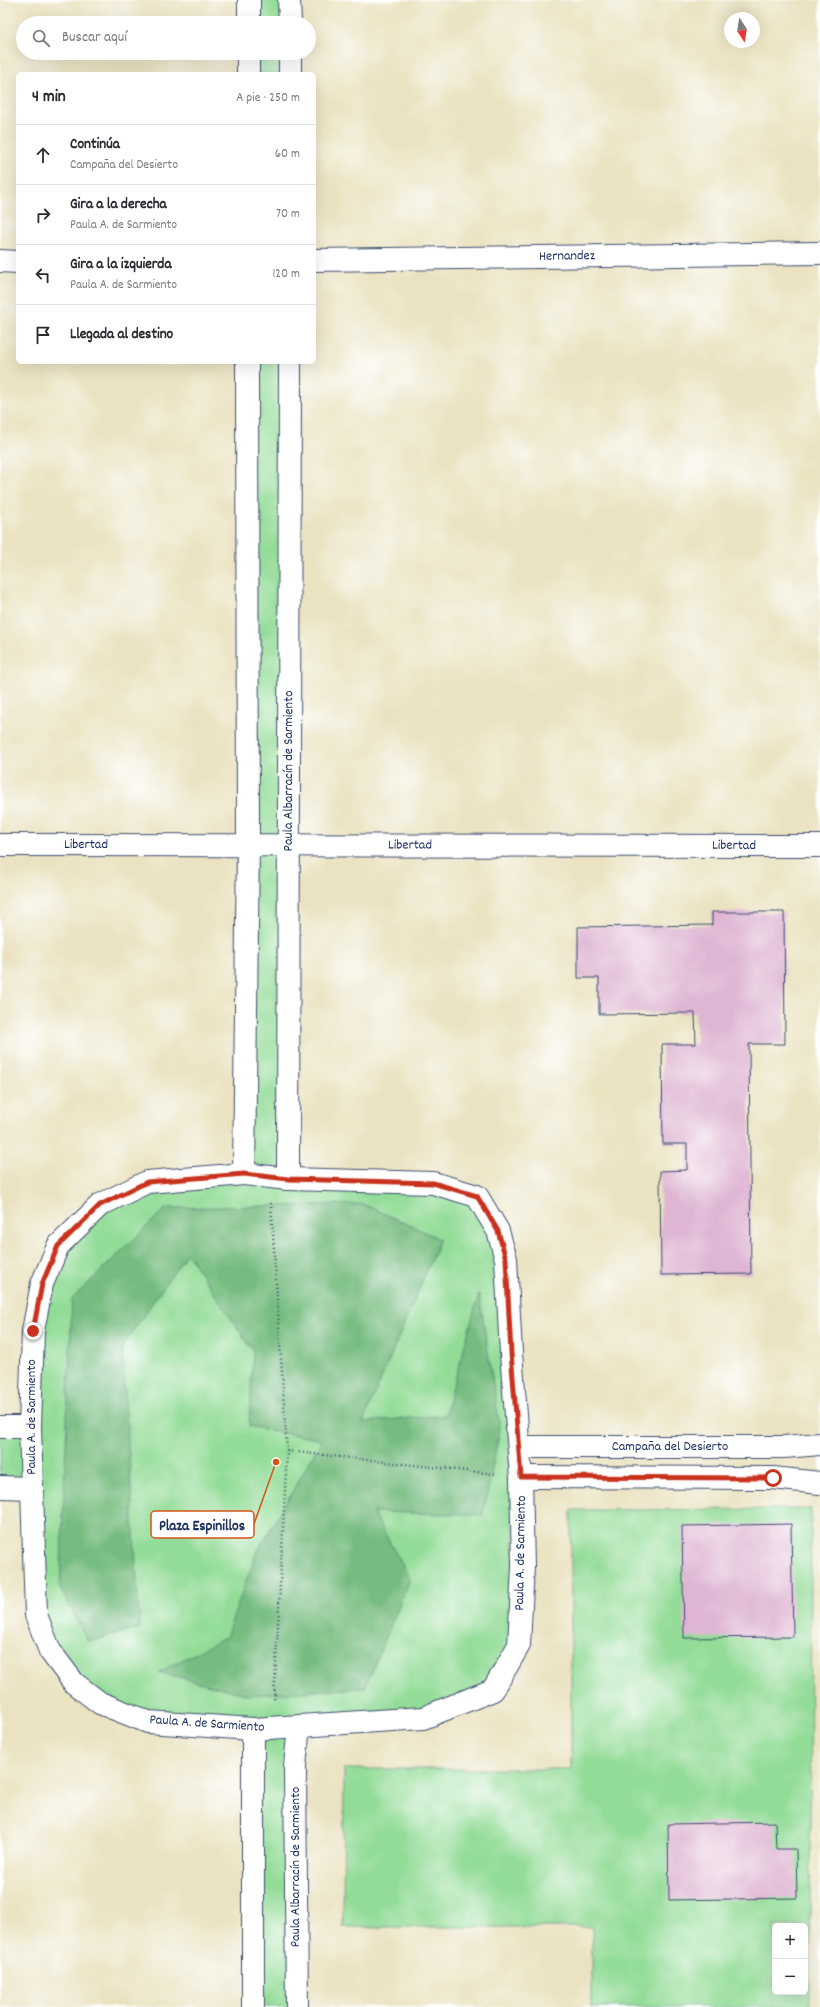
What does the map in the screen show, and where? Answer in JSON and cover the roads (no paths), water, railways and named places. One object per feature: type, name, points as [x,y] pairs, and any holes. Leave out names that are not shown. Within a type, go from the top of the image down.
[{"type":"street","points":[[249,0],[249,16]]},
{"type":"street","points":[[290,0],[290,16]]},
{"type":"street","points":[[248,60],[248,72]]},
{"type":"street","points":[[290,60],[290,72]]},
{"type":"street","name":"Hernandez","points":[[316,260],[820,253]]},
{"type":"street","points":[[0,262],[16,262]]},
{"type":"street","points":[[244,1174],[248,844],[247,364]]},
{"type":"street","name":"Paula Albarracín de Sarmiento","points":[[279,1178],[290,845],[290,364]]},
{"type":"street","name":"Libertad","points":[[0,845],[248,844],[820,846]]},
{"type":"street","name":"Paula A. de Sarmiento","points":[[244,1174],[279,1178],[433,1183],[477,1196],[498,1231],[506,1259],[511,1353],[521,1477],[523,1566],[518,1645],[493,1690],[423,1718],[263,1728],[148,1722],[100,1703],[74,1683],[50,1651],[36,1615],[30,1427],[33,1331],[42,1284],[58,1246],[100,1205],[147,1182],[244,1174]]},
{"type":"street","points":[[0,1427],[30,1427]]},
{"type":"street","name":"Campaña del Desierto","points":[[519,1448],[784,1447],[820,1444]]},
{"type":"street","points":[[521,1477],[773,1478],[820,1483]]},
{"type":"street","points":[[0,1487],[32,1488]]},
{"type":"street","name":"Paula Albarracín de Sarmiento","points":[[297,2007],[295,1766],[299,1726]]},
{"type":"street","points":[[253,2007],[263,1728]]},
{"type":"place","name":"Plaza Espinillos","points":[[276,1462]]}]
